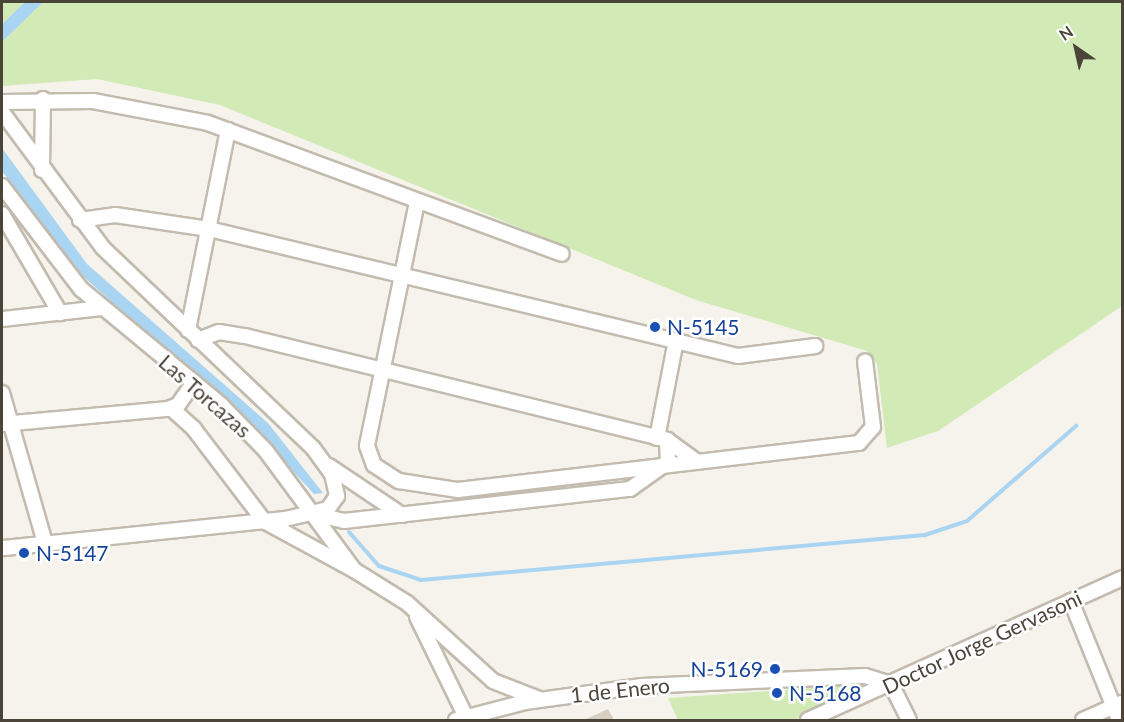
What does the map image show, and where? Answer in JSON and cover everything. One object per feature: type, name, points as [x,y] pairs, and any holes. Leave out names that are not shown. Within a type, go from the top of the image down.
[{"type":"street","points":[[2,102],[43,99],[120,104],[228,130],[562,254]]},
{"type":"street","points":[[42,170],[43,99]]},
{"type":"street","points":[[2,112],[80,220],[188,330],[325,463],[402,515]]},
{"type":"street","points":[[188,330],[228,130]]},
{"type":"street","name":"Las Torcazas","points":[[2,186],[8,206],[101,308],[194,382],[266,451],[354,570],[407,603],[493,681],[538,699]]},
{"type":"street","points":[[417,202],[367,453],[380,471],[406,484],[458,490],[864,441],[873,427],[866,361]]},
{"type":"street","points":[[2,214],[60,313]]},
{"type":"street","points":[[80,220],[115,215],[209,229],[403,273],[738,356],[814,346]]},
{"type":"street","points":[[2,319],[101,308]]},
{"type":"street","points":[[198,340],[219,332],[236,334],[662,439],[697,462]]},
{"type":"street","points":[[314,514],[344,521],[630,489],[664,466],[671,453],[662,439],[676,340]]},
{"type":"street","points":[[6,424],[171,408],[194,382]]},
{"type":"street","points":[[2,393],[6,424],[45,543]]},
{"type":"street","points":[[171,408],[200,437],[264,520],[354,570]]},
{"type":"street","points":[[2,548],[314,514],[328,509],[337,496],[325,463]]},
{"type":"street","name":"Doctor Jorge Gervasoni","points":[[808,720],[1122,578]]},
{"type":"street","points":[[1071,601],[1119,704],[1119,720]]},
{"type":"street","points":[[407,603],[461,719]]},
{"type":"street","name":"1 de Enero","points":[[461,719],[538,699],[694,682],[872,676],[891,684]]},
{"type":"street","points":[[891,684],[909,720]]},
{"type":"street","points":[[1083,720],[1119,704]]},
{"type":"green space","points":[[2,2],[25,2],[2,24]]},
{"type":"green space","points":[[43,2],[1122,2],[1122,306],[938,431],[887,448],[877,364],[867,351],[696,300],[220,105],[97,79],[2,86],[2,42]]},
{"type":"green space","points":[[869,684],[873,687],[793,720],[678,720],[668,698]]},
{"type":"water","points":[[25,2],[43,2],[2,42],[2,24]]},
{"type":"water","points":[[2,148],[87,264],[268,423],[323,493],[314,494],[246,420],[77,271],[2,171]]},
{"type":"building","points":[[608,709],[614,720],[584,720]]},
{"type":"waterway","points":[[349,532],[379,566],[421,580],[925,535],[967,521],[1076,426]]},
{"type":"place","name":"N-5145","points":[[655,327]]},
{"type":"place","name":"N-5147","points":[[24,553]]},
{"type":"place","name":"N-5169","points":[[775,669]]},
{"type":"place","name":"N-5168","points":[[777,693]]}]
